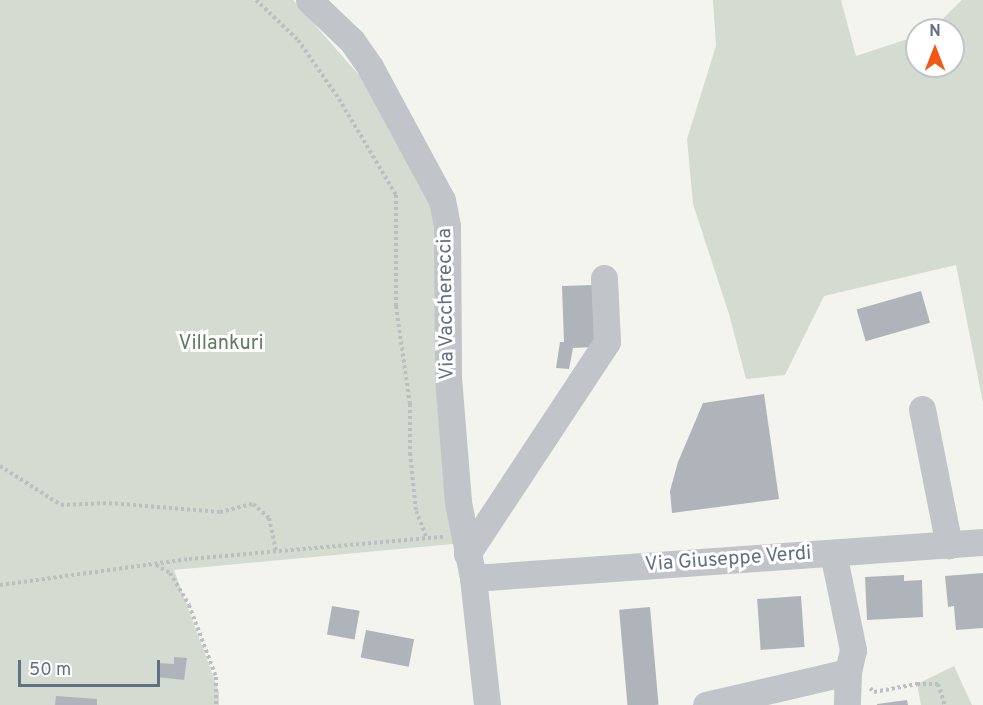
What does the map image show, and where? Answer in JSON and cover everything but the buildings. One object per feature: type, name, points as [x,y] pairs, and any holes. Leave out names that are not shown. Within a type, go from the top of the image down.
[{"type":"street","name":"Via Vacchereccia","points":[[309,0],[352,41],[370,67],[442,200],[448,254],[448,376],[458,502],[468,555],[487,705]]},
{"type":"street","points":[[468,555],[607,342],[604,278]]},
{"type":"street","points":[[922,409],[949,545]]},
{"type":"street","name":"Via Giuseppe Verdi","points":[[468,555],[833,553],[983,542]]},
{"type":"street","points":[[833,553],[852,650],[848,672],[847,705]]},
{"type":"street","points":[[706,705],[848,672]]},
{"type":"path","points":[[256,0],[298,40],[339,99],[396,195],[396,306],[410,405],[410,453],[416,511],[428,538]]},
{"type":"path","points":[[0,466],[61,505],[109,503],[220,512],[253,504],[269,518],[276,551]]},
{"type":"path","points":[[0,585],[155,564],[428,538],[468,555]]},
{"type":"path","points":[[155,564],[170,573],[189,605],[216,677],[216,705]]},
{"type":"path","points":[[848,672],[874,692],[917,684],[938,684],[945,705]]},
{"type":"green space","name":"Villankuri","points":[[0,0],[293,0],[380,99],[434,204],[453,544],[174,570],[219,692],[219,705],[0,705]]},
{"type":"green space","points":[[713,0],[841,0],[856,56],[905,40],[905,78],[965,78],[965,18],[943,18],[962,0],[983,0],[983,403],[956,265],[824,296],[785,375],[746,379],[729,314],[693,204],[687,139],[716,46]]},
{"type":"green space","points":[[954,666],[972,705],[921,705],[917,684]]}]
